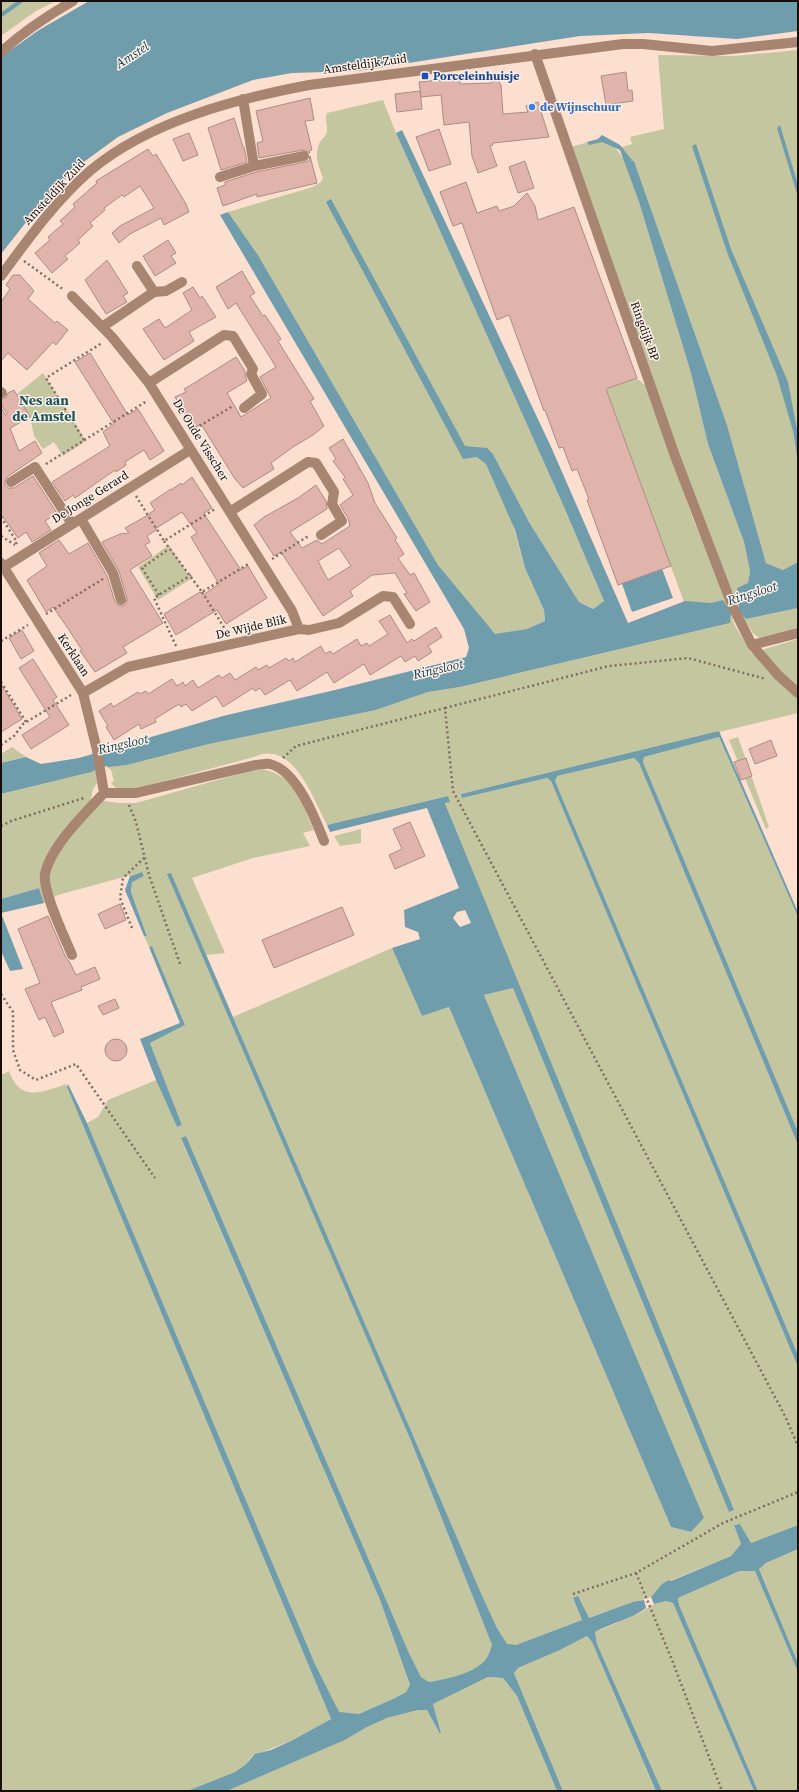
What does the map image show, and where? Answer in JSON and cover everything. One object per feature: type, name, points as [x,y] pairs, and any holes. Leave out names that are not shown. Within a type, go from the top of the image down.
[{"type":"street","points":[[1,52],[43,18],[73,1]]},
{"type":"street","name":"Amsteldijk Zuid","points":[[1,276],[43,220],[93,169],[111,156],[149,134],[222,105],[309,85],[535,54],[623,44],[643,44],[712,51],[798,42]]},
{"type":"street","name":"Ringdijk BP","points":[[535,54],[675,456],[732,605],[752,645]]},
{"type":"street","points":[[243,99],[254,166]]},
{"type":"street","points":[[220,177],[254,166],[304,156]]},
{"type":"street","points":[[137,266],[154,292]]},
{"type":"street","points":[[102,327],[154,292],[166,291],[182,282]]},
{"type":"street","name":"De Oude Visscher","points":[[72,296],[112,337],[150,383],[190,450],[228,506],[292,611],[299,629]]},
{"type":"street","points":[[150,383],[224,336],[233,336],[253,369],[251,374],[262,394],[244,408]]},
{"type":"street","name":"De Jonge Gerard","points":[[2,565],[23,555],[190,450]]},
{"type":"street","points":[[228,506],[308,462],[316,463],[334,492],[332,504],[342,521],[321,535]]},
{"type":"street","points":[[11,482],[35,466],[77,521],[113,573],[121,600]]},
{"type":"street","name":"Kerklaan","points":[[2,565],[81,691],[97,750],[104,793]]},
{"type":"street","name":"De Wijde Blik","points":[[81,691],[128,667],[299,629],[309,630],[339,623],[383,596],[393,597],[410,624]]},
{"type":"street","points":[[798,634],[752,645],[778,675],[798,693]]},
{"type":"street","points":[[72,955],[48,897],[45,875],[53,856],[73,825],[104,793],[136,793],[255,766],[270,764],[288,774],[300,790],[319,827],[324,842]]},
{"type":"path","points":[[16,255],[72,296]]},
{"type":"path","points":[[84,440],[46,378],[112,337]]},
{"type":"path","points":[[37,470],[157,396]]},
{"type":"path","points":[[182,437],[236,404],[244,408]]},
{"type":"path","points":[[131,487],[169,549],[191,575],[234,644]]},
{"type":"path","points":[[164,541],[228,506]]},
{"type":"path","points":[[1,517],[17,542],[15,545]]},
{"type":"path","points":[[202,592],[316,532],[321,535]]},
{"type":"path","points":[[1,536],[15,545],[23,555]]},
{"type":"path","points":[[159,595],[142,568],[169,549]]},
{"type":"path","points":[[1,641],[113,573]]},
{"type":"path","points":[[180,655],[154,598],[191,575]]},
{"type":"path","points":[[270,764],[285,757],[296,746],[609,666],[688,658],[771,680],[778,675]]},
{"type":"path","points":[[1,682],[26,722]]},
{"type":"path","points":[[1,745],[14,736],[26,722],[81,691]]},
{"type":"path","points":[[445,708],[452,790],[786,1416],[798,1446]]},
{"type":"path","points":[[1,826],[88,796],[104,793]]},
{"type":"path","points":[[124,793],[136,822],[144,858],[180,964]]},
{"type":"path","points":[[132,928],[120,898],[123,878],[144,858]]},
{"type":"path","points":[[1,994],[12,1012],[13,1050],[20,1070],[36,1080],[76,1064],[155,1178]]},
{"type":"path","points":[[573,1594],[636,1573],[723,1523],[798,1492]]},
{"type":"path","points":[[636,1573],[652,1610],[722,1791]]},
{"type":"green space","points":[[1,1],[56,1],[36,11],[1,36]]},
{"type":"green space","points":[[798,50],[798,435],[797,429],[793,432],[798,464],[798,562],[783,570],[766,563],[727,425],[634,161],[624,159],[639,202],[691,373],[708,444],[744,542],[750,571],[748,583],[739,607],[700,517],[567,148],[603,138],[610,141],[623,158],[622,147],[632,144],[630,137],[664,129],[658,55],[734,56]]},
{"type":"green space","points":[[383,100],[396,133],[564,507],[604,601],[593,609],[579,602],[529,522],[493,454],[525,568],[544,610],[545,621],[527,629],[495,635],[438,565],[258,255],[228,212],[313,187],[321,182],[323,178],[317,153],[319,144],[326,135],[327,131],[327,113]]},
{"type":"green space","points":[[43,373],[86,441],[63,456],[54,442],[43,449],[34,436],[30,417],[17,394]]},
{"type":"green space","points":[[635,377],[646,386],[693,519],[721,585],[729,609],[723,600],[711,603],[684,602],[606,390]]},
{"type":"green space","points":[[169,545],[191,579],[158,600],[138,567]]},
{"type":"green space","points":[[798,608],[798,629],[759,638],[753,633],[740,612],[746,619]]},
{"type":"green space","points":[[731,614],[734,624],[752,654],[798,639],[798,713],[461,794],[462,798],[547,778],[551,781],[798,1367],[798,1525],[751,1543],[740,1524],[734,1525],[741,1544],[731,1556],[662,1584],[651,1597],[588,1618],[578,1597],[573,1598],[582,1620],[516,1645],[507,1645],[497,1628],[480,1591],[233,1017],[392,948],[422,1016],[449,1007],[671,1527],[691,1532],[704,1518],[484,995],[513,988],[729,1512],[445,802],[448,796],[327,825],[300,774],[291,763],[280,756],[268,753],[131,790],[118,790],[111,783],[114,781],[111,770],[105,766],[110,767],[127,765],[209,744],[376,710],[428,692],[460,687],[730,623]]},
{"type":"green space","points":[[719,737],[798,917],[798,1132],[643,762],[644,757]]},
{"type":"green space","points":[[738,737],[769,827],[766,829],[729,740]]},
{"type":"green space","points":[[12,747],[26,757],[1,763],[1,754]]},
{"type":"green space","points":[[634,758],[639,763],[798,1145],[798,1355],[555,781],[556,776]]},
{"type":"green space","points":[[262,769],[273,772],[290,784],[301,800],[314,830],[303,833],[310,846],[253,858],[192,878],[225,953],[206,955],[171,873],[411,1441],[492,1645],[486,1659],[475,1669],[467,1673],[452,1678],[429,1682],[421,1677],[409,1653],[186,1136],[181,1139],[380,1600],[410,1686],[406,1692],[359,1714],[339,1713],[315,1664],[87,1123],[98,1117],[108,1100],[156,1080],[177,1127],[182,1125],[150,1043],[185,1025],[152,946],[149,947],[144,936],[147,935],[131,892],[132,881],[144,876],[142,872],[58,895],[44,903],[39,888],[1,899],[1,794],[96,770],[98,782],[93,789],[91,799],[119,803],[136,803],[249,771]]},
{"type":"green space","points":[[361,829],[361,843],[340,846],[334,836]]},
{"type":"green space","points":[[9,1071],[14,1081],[25,1091],[40,1092],[66,1084],[331,1719],[291,1741],[252,1756],[245,1765],[235,1772],[187,1791],[1,1791],[1,1075]]},
{"type":"green space","points":[[798,1549],[798,1663],[759,1569],[766,1563]]},
{"type":"green space","points":[[741,1571],[755,1571],[798,1672],[798,1791],[758,1791],[679,1605],[678,1598]]},
{"type":"green space","points":[[666,1601],[673,1603],[754,1791],[662,1791],[597,1644],[595,1632],[640,1613],[654,1604]]},
{"type":"green space","points":[[587,1636],[592,1642],[656,1791],[563,1791],[514,1673],[518,1668],[560,1650]]},
{"type":"green space","points":[[488,1677],[503,1678],[517,1696],[557,1791],[227,1791],[345,1740],[367,1727],[387,1718],[418,1710],[427,1710],[440,1734],[441,1733],[433,1704]]},
{"type":"water","name":"Amstel","points":[[89,1],[798,1],[798,31],[737,39],[649,33],[580,36],[358,71],[292,73],[253,80],[167,113],[118,137],[81,164],[42,202],[1,254],[1,57],[39,30]]},
{"type":"water","points":[[780,125],[798,185],[798,197],[777,128]]},
{"type":"water","name":"Ringsloot","points":[[402,130],[552,449],[628,623],[685,601],[711,603],[723,600],[729,609],[739,607],[737,588],[748,583],[750,571],[744,542],[708,444],[691,373],[639,202],[620,150],[602,142],[589,145],[587,142],[598,139],[602,135],[620,145],[632,160],[630,160],[634,161],[727,425],[766,563],[783,570],[798,562],[798,608],[746,619],[740,612],[731,614],[730,623],[460,687],[428,692],[376,710],[209,744],[127,765],[110,767],[105,766],[91,772],[1,794],[1,763],[26,757],[41,764],[79,758],[223,716],[466,657],[469,648],[464,629],[220,215],[228,212],[258,255],[438,565],[495,634],[527,629],[545,621],[544,610],[525,568],[515,530],[486,464],[477,457],[463,459],[326,202],[331,199],[465,446],[487,448],[493,454],[529,522],[579,602],[593,609],[604,601],[564,507],[396,133]]},
{"type":"water","points":[[696,144],[731,249],[788,382],[798,435],[798,464],[793,431],[777,376],[727,252],[692,146]]},
{"type":"water","points":[[661,566],[673,598],[632,612],[621,581]]},
{"type":"water","points":[[719,731],[798,912],[798,917],[719,737],[644,757],[643,762],[798,1132],[798,1145],[639,763],[634,758],[557,776],[555,781],[798,1355],[798,1367],[551,781],[547,778],[462,798],[461,794]]},
{"type":"water","points":[[448,796],[450,802],[445,803],[734,1510],[729,1512],[513,988],[484,995],[704,1518],[691,1532],[671,1527],[449,1007],[422,1016],[392,948],[420,939],[418,932],[405,927],[404,910],[459,888],[427,808],[330,832],[327,825]],"holes":[[[465,910],[471,923],[460,927],[453,918],[457,912]]]},
{"type":"water","points":[[142,872],[144,876],[132,882],[131,892],[147,936],[144,936],[125,890],[130,876]]},
{"type":"water","points":[[171,873],[480,1591],[497,1628],[507,1644],[516,1645],[582,1620],[573,1598],[578,1596],[589,1618],[633,1602],[644,1600],[646,1608],[640,1612],[595,1632],[597,1644],[662,1791],[656,1791],[592,1642],[587,1636],[560,1650],[518,1668],[514,1673],[563,1791],[557,1791],[517,1696],[503,1678],[488,1677],[433,1704],[441,1733],[440,1734],[427,1710],[418,1710],[387,1718],[367,1727],[345,1740],[227,1791],[187,1791],[235,1772],[245,1765],[255,1754],[271,1750],[291,1741],[331,1719],[67,1087],[68,1084],[87,1123],[315,1664],[339,1712],[359,1714],[406,1692],[410,1685],[380,1600],[181,1138],[186,1136],[409,1653],[421,1677],[429,1682],[467,1672],[481,1664],[486,1659],[492,1645],[411,1441],[167,874]]},
{"type":"water","points":[[39,888],[44,903],[1,913],[1,899]]},
{"type":"water","points":[[1,913],[23,969],[10,971],[1,951]]},
{"type":"water","points":[[152,946],[185,1025],[150,1043],[182,1125],[177,1127],[140,1039],[180,1023],[149,947]]},
{"type":"water","points":[[740,1524],[751,1543],[798,1525],[798,1549],[766,1563],[759,1569],[798,1663],[798,1672],[755,1571],[740,1571],[678,1598],[679,1605],[758,1791],[754,1791],[673,1603],[666,1601],[654,1604],[651,1597],[662,1584],[669,1580],[671,1581],[731,1556],[741,1544],[734,1525]]},
{"type":"building","points":[[626,72],[628,91],[632,90],[633,101],[606,105],[601,76]]},
{"type":"building","points":[[495,75],[501,85],[503,114],[528,112],[526,106],[538,102],[549,137],[493,143],[493,145],[490,146],[497,166],[478,173],[472,156],[469,122],[444,125],[441,95],[421,97],[419,82],[460,78],[460,84],[492,83]]},
{"type":"building","points":[[420,91],[422,109],[397,112],[395,94]]},
{"type":"building","points":[[310,98],[314,120],[305,121],[312,150],[309,151],[310,153],[303,150],[259,158],[257,143],[263,141],[256,111]]},
{"type":"building","points":[[234,118],[244,147],[247,162],[221,170],[208,128]]},
{"type":"building","points":[[439,129],[451,164],[429,171],[416,137]]},
{"type":"building","points":[[189,133],[198,155],[183,161],[173,139]]},
{"type":"building","points":[[148,149],[153,156],[156,154],[186,204],[189,212],[164,225],[161,218],[130,234],[119,243],[112,233],[120,226],[154,208],[140,186],[124,197],[122,195],[104,208],[105,210],[90,223],[93,226],[78,240],[80,243],[65,256],[68,259],[52,273],[35,253],[50,240],[48,237],[63,224],[60,221],[75,207],[73,204],[97,183],[96,181]]},
{"type":"building","points":[[310,156],[317,183],[257,197],[257,194],[223,206],[217,188],[225,185],[225,182],[256,172],[309,161]]},
{"type":"building","points":[[525,161],[534,188],[518,193],[509,167]]},
{"type":"building","points":[[466,182],[477,213],[497,206],[499,211],[514,206],[527,193],[535,206],[538,220],[574,207],[637,378],[606,389],[671,566],[618,585],[587,500],[589,499],[577,469],[572,471],[563,447],[559,448],[509,315],[497,320],[462,223],[453,226],[440,192]]},
{"type":"building","points":[[168,240],[176,253],[171,256],[176,263],[155,276],[143,256]]},
{"type":"building","points":[[107,260],[128,293],[123,296],[127,302],[106,314],[85,280]]},
{"type":"building","points":[[242,271],[255,293],[250,296],[281,339],[278,341],[314,399],[310,401],[324,426],[271,463],[274,469],[243,488],[235,479],[201,424],[194,428],[175,397],[186,392],[184,389],[236,357],[245,371],[247,381],[227,393],[241,417],[271,398],[260,377],[276,367],[236,303],[228,309],[216,287]]},
{"type":"building","points":[[13,275],[20,275],[34,291],[28,299],[55,323],[57,321],[68,330],[56,345],[53,342],[27,370],[8,353],[1,361],[1,302],[10,289],[6,285]]},
{"type":"building","points":[[193,287],[200,298],[202,296],[216,317],[189,332],[194,341],[164,360],[143,329],[159,319],[165,328],[192,310],[183,293]]},
{"type":"building","points":[[90,353],[128,415],[138,409],[164,451],[150,460],[144,450],[125,462],[126,465],[116,472],[115,470],[75,498],[73,495],[65,501],[52,482],[110,446],[103,432],[114,424],[75,362]]},
{"type":"building","points":[[14,390],[30,417],[10,428],[19,451],[35,441],[42,453],[7,477],[5,485],[8,488],[14,488],[33,476],[57,513],[45,521],[51,530],[32,542],[26,532],[18,538],[1,514],[1,407],[5,415],[7,414],[1,404],[1,399],[6,398],[8,393]]},
{"type":"building","points":[[343,439],[368,483],[375,503],[397,538],[395,540],[404,554],[398,558],[410,575],[414,573],[430,602],[416,611],[404,594],[407,593],[395,573],[372,575],[350,591],[353,596],[323,616],[281,552],[274,556],[254,525],[264,517],[298,498],[316,485],[326,501],[327,509],[290,532],[302,548],[317,540],[322,544],[350,526],[348,518],[340,505],[353,495],[343,479],[345,477],[333,461],[336,459],[329,448]],"holes":[[[339,548],[351,566],[328,580],[318,561]]]},
{"type":"building","points":[[192,477],[212,508],[204,513],[206,517],[241,570],[248,566],[267,598],[226,624],[217,610],[176,635],[164,614],[200,592],[203,595],[219,584],[191,537],[197,533],[182,512],[155,529],[156,530],[147,536],[150,542],[145,545],[152,556],[130,570],[163,623],[123,647],[127,653],[95,672],[80,651],[82,650],[53,607],[46,612],[27,580],[47,566],[39,553],[59,540],[69,554],[88,543],[107,576],[115,602],[119,606],[123,606],[126,604],[127,599],[119,571],[102,542],[120,534],[129,533],[125,528],[155,510],[150,503],[181,483],[182,485]]},
{"type":"building","points":[[390,615],[407,643],[412,639],[414,641],[436,627],[442,637],[428,646],[432,652],[418,661],[415,656],[405,662],[401,656],[370,675],[364,664],[334,683],[327,672],[297,691],[290,680],[265,695],[260,688],[255,691],[253,688],[223,707],[216,696],[192,711],[186,704],[181,707],[179,704],[155,719],[156,722],[141,729],[139,724],[114,740],[99,711],[111,703],[113,707],[138,692],[140,694],[146,691],[148,694],[172,679],[177,686],[183,682],[185,686],[193,680],[198,688],[219,675],[222,678],[230,673],[235,680],[256,667],[258,670],[267,665],[269,668],[286,658],[289,661],[293,658],[295,662],[321,646],[325,654],[330,651],[333,654],[357,639],[361,646],[367,643],[369,646],[388,634],[379,621]]},
{"type":"building","points":[[22,630],[34,651],[21,659],[9,638]]},
{"type":"building","points":[[33,659],[57,697],[53,700],[69,725],[31,749],[22,735],[50,717],[19,668]]},
{"type":"building","points":[[1,684],[22,719],[1,732]]},
{"type":"building","points":[[771,740],[777,756],[755,764],[749,749]]},
{"type":"building","points":[[746,758],[752,776],[741,780],[734,762]]},
{"type":"building","points":[[410,822],[425,856],[395,869],[389,855],[402,849],[393,829]]},
{"type":"building","points":[[120,904],[126,920],[105,929],[98,914]]},
{"type":"building","points":[[342,907],[354,935],[274,968],[262,940]]},
{"type":"building","points":[[48,916],[66,958],[76,975],[95,967],[100,979],[81,987],[82,990],[51,1002],[64,1032],[54,1037],[45,1017],[39,1020],[25,989],[40,983],[18,929]]},
{"type":"building","points":[[115,999],[119,1008],[103,1015],[98,1006]]},
{"type":"building","points":[[116,1039],[124,1042],[127,1050],[124,1058],[116,1061],[108,1058],[105,1050],[108,1042]]},
{"type":"waterway","points":[[1,15],[21,1]]},
{"type":"place","name":"Porceleinhuisje","points":[[425,76]]},
{"type":"place","name":"de Wijnschuur","points":[[532,107]]},
{"type":"district","name":"Nes aan de Amstel","points":[[44,408]]}]
